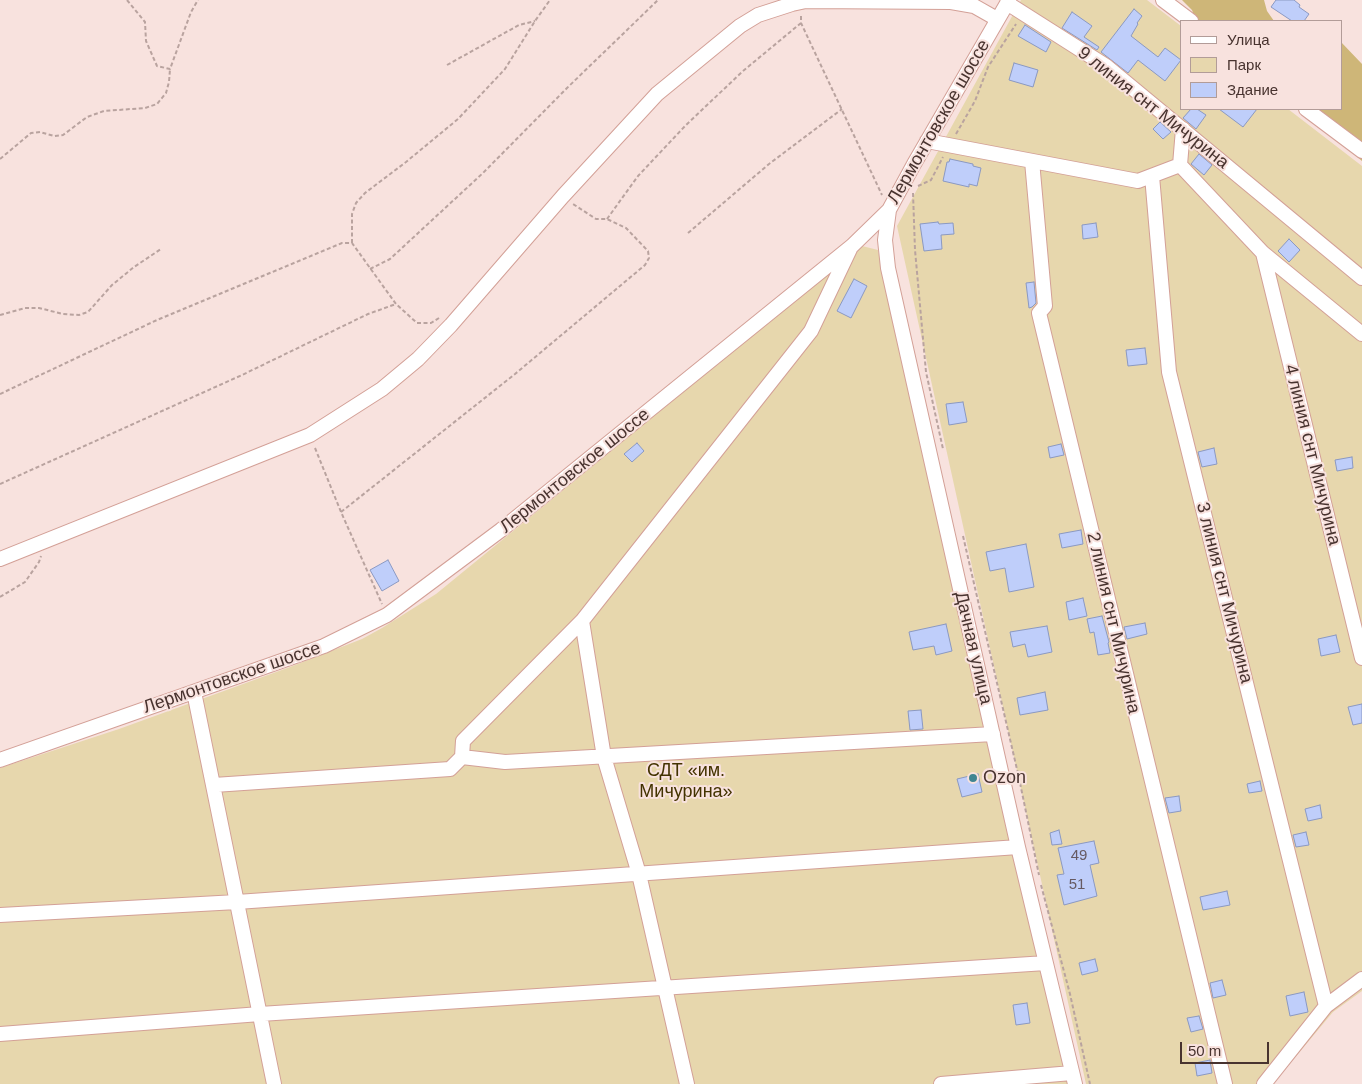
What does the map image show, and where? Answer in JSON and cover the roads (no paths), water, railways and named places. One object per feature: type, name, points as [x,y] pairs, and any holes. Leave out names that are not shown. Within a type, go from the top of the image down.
[{"type":"street","points":[[1163,0],[1190,20]]},
{"type":"street","points":[[0,559],[310,435],[382,389],[418,359],[451,325],[656,94],[712,47],[758,15],[806,1],[950,2],[974,6],[997,19]]},
{"type":"street","name":"Лермонтовское шоссе","points":[[0,760],[324,646],[388,615],[501,530],[852,246],[889,210],[927,140],[1008,1]]},
{"type":"street","name":"9 линия снт Мичурина","points":[[1008,1],[1106,66],[1362,278]]},
{"type":"street","points":[[1307,110],[1362,151]]},
{"type":"street","points":[[1183,129],[1180,165],[1263,253],[1362,334]]},
{"type":"street","points":[[927,140],[1138,181],[1180,165]]},
{"type":"street","name":"2 линия снт Мичурина","points":[[1032,161],[1045,306],[1039,313],[1224,1084]]},
{"type":"street","name":"3 линия снт Мичурина","points":[[1152,176],[1169,372],[1326,1006]]},
{"type":"street","name":"Дачная улица","points":[[889,210],[885,240],[888,268],[992,734],[1073,1079]]},
{"type":"street","points":[[214,785],[450,769],[462,757],[463,741],[582,621],[811,331],[852,246]]},
{"type":"street","name":"4 линия снт Мичурина","points":[[1263,253],[1362,658]]},
{"type":"street","points":[[582,621],[604,756],[639,874],[686,1084]]},
{"type":"street","points":[[194,692],[274,1084]]},
{"type":"street","points":[[462,757],[505,762],[992,734]]},
{"type":"street","points":[[0,916],[237,902],[1018,847]]},
{"type":"street","points":[[0,1034],[260,1014],[1046,963]]},
{"type":"street","points":[[1264,1084],[1326,1006],[1362,979]]},
{"type":"street","points":[[941,1084],[1073,1079]]},
{"type":"place","name":"Ozon","points":[[973,778]]},
{"type":"park label","name":"СДТ «им. Мичурина»","points":[[686,781]]}]
